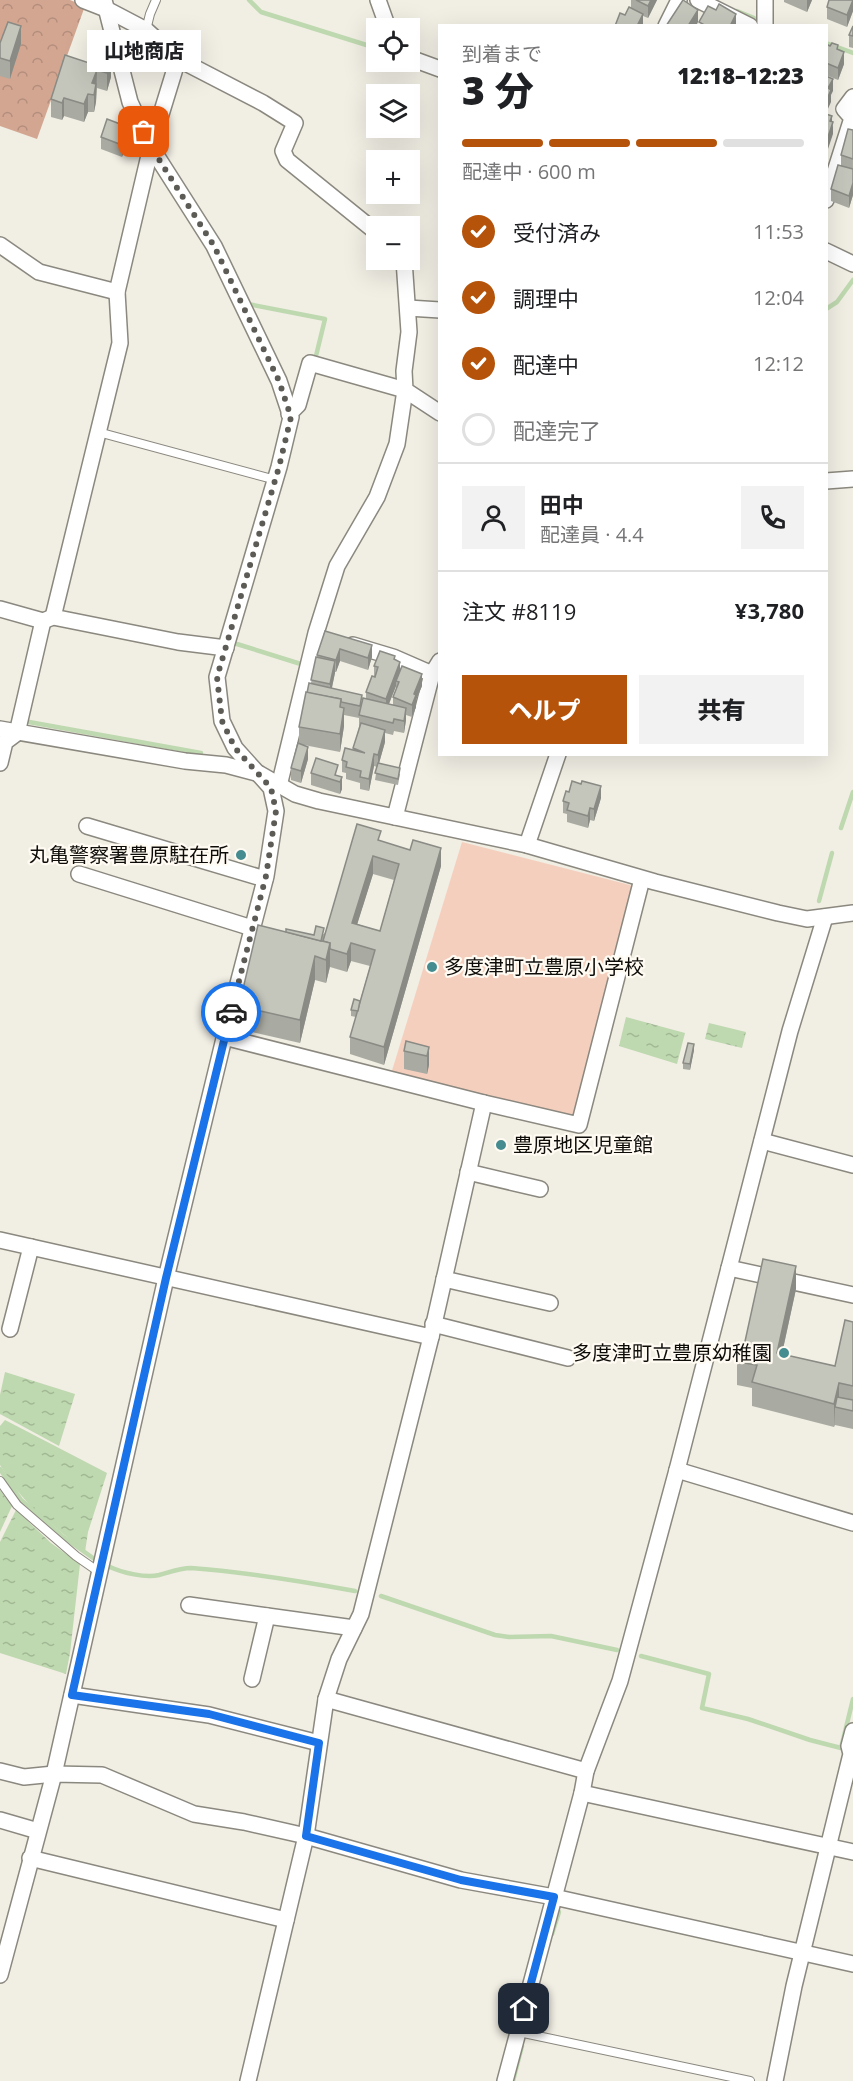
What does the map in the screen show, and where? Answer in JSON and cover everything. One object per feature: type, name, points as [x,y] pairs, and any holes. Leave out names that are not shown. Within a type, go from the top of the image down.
[{"type":"street","points":[[83,0],[105,5],[146,30],[178,59],[263,103],[295,123],[283,151],[287,160],[366,224]]},
{"type":"street","points":[[378,0],[384,18]]},
{"type":"street","points":[[667,24],[679,0]]},
{"type":"street","points":[[698,0],[725,6],[748,24]]},
{"type":"street","points":[[765,0],[765,24]]},
{"type":"street","points":[[0,1975],[7,1916],[30,1858],[54,1774],[166,1278],[265,879],[276,811],[271,788],[235,748],[222,721],[217,677],[276,480],[291,417],[279,381],[214,246],[151,147],[130,102],[105,5]]},
{"type":"street","points":[[0,763],[5,742],[17,733],[98,432],[120,343],[117,292],[151,147],[178,59]]},
{"type":"street","points":[[420,62],[438,68]]},
{"type":"street","points":[[828,194],[852,118],[844,109],[853,97]]},
{"type":"street","points":[[0,245],[39,272],[117,292]]},
{"type":"street","points":[[828,252],[853,264]]},
{"type":"street","points":[[279,786],[327,636],[337,566],[376,497],[397,444],[405,390],[404,371],[409,332],[405,270]]},
{"type":"street","points":[[408,308],[438,310]]},
{"type":"street","points":[[289,414],[298,405],[310,363],[405,390],[438,411]]},
{"type":"street","points":[[828,481],[853,479]]},
{"type":"street","points":[[0,609],[178,642],[226,648]]},
{"type":"street","points":[[327,636],[393,657],[436,667],[395,817]]},
{"type":"street","points":[[0,729],[185,761],[226,765],[260,774],[295,794],[319,801],[527,845],[642,879],[778,913],[807,919],[853,914]]},
{"type":"street","points":[[527,845],[557,756]]},
{"type":"street","points":[[87,826],[265,879]]},
{"type":"street","points":[[79,874],[252,928]]},
{"type":"street","points":[[224,1037],[579,1125],[642,879]]},
{"type":"street","points":[[506,2081],[586,1771],[620,1681],[790,1031],[825,917]]},
{"type":"street","points":[[249,2081],[306,1836],[326,1699],[339,1659],[361,1614],[432,1331],[484,1103]]},
{"type":"street","points":[[762,1141],[853,1166]]},
{"type":"street","points":[[468,1172],[540,1189]]},
{"type":"street","points":[[0,1240],[166,1278],[568,1358]]},
{"type":"street","points":[[10,1329],[31,1247]]},
{"type":"street","points":[[729,1268],[853,1295]]},
{"type":"street","points":[[444,1278],[550,1303]]},
{"type":"street","points":[[677,1470],[853,1523]]},
{"type":"street","points":[[189,1605],[354,1628]]},
{"type":"street","points":[[252,1679],[267,1616]]},
{"type":"street","points":[[72,1695],[209,1714],[319,1743]]},
{"type":"street","points":[[326,1699],[586,1771]]},
{"type":"street","points":[[776,2081],[794,1986],[852,1754],[849,1746],[853,1731]]},
{"type":"street","points":[[0,1771],[24,1778],[54,1774],[102,1775],[194,1814],[306,1836],[461,1880],[554,1897],[853,1964]]},
{"type":"street","points":[[582,1793],[853,1852]]},
{"type":"street","points":[[0,1820],[38,1831]]},
{"type":"street","points":[[30,1858],[286,1920]]},
{"type":"lane","points":[[146,30],[156,0]]},
{"type":"lane","points":[[98,432],[276,480]]},
{"type":"lane","points":[[0,1481],[17,1505],[76,1556],[99,1572]]},
{"type":"lane","points":[[519,2032],[750,2081]]},
{"type":"shaded area","points":[[462,842],[630,885],[634,889],[574,1116],[391,1074]]},
{"type":"green space","points":[[0,0],[70,0],[85,6],[37,139],[0,126]]},
{"type":"water","points":[[626,1017],[685,1033],[677,1064],[619,1046]]},
{"type":"water","points":[[709,1023],[746,1032],[742,1048],[705,1039]]},
{"type":"water","points":[[5,1372],[75,1394],[59,1446],[0,1414],[0,1395]]},
{"type":"water","points":[[5,1420],[107,1473],[88,1532],[85,1552],[32,1508],[0,1465],[0,1426]]},
{"type":"water","points":[[0,1490],[12,1506],[0,1532]]},
{"type":"water","points":[[16,1510],[51,1543],[80,1564],[66,1674],[0,1653],[0,1542]]},
{"type":"building","points":[[636,0],[651,0],[648,6]]},
{"type":"building","points":[[683,0],[698,10],[689,24],[667,24]]},
{"type":"building","points":[[829,0],[853,0],[847,15],[827,7]]},
{"type":"building","points":[[719,4],[736,14],[731,24],[699,22],[708,6],[716,10]]},
{"type":"building","points":[[629,7],[643,14],[638,24],[616,24],[620,13],[625,15]]},
{"type":"building","points":[[8,22],[21,26],[10,61],[0,58],[0,43]]},
{"type":"building","points":[[832,43],[838,45],[837,49],[844,52],[838,68],[828,64],[828,45]]},
{"type":"building","points":[[65,55],[95,65],[102,58],[111,59],[107,73],[97,70],[92,83],[96,84],[94,95],[88,94],[84,104],[64,98],[62,103],[51,99]]},
{"type":"building","points":[[828,77],[833,79],[828,88]]},
{"type":"building","points":[[828,115],[832,116],[830,121],[833,122],[828,137]]},
{"type":"building","points":[[107,119],[128,127],[122,145],[101,137]]},
{"type":"building","points":[[848,129],[853,130],[853,159],[841,155]]},
{"type":"building","points":[[838,165],[853,169],[853,183],[849,196],[831,189]]},
{"type":"building","points":[[325,631],[372,645],[368,658],[340,649],[336,660],[317,655]]},
{"type":"building","points":[[380,651],[395,656],[394,659],[400,662],[386,699],[366,692],[372,676],[375,677],[378,667],[374,666]]},
{"type":"building","points":[[316,657],[335,661],[330,684],[311,680]]},
{"type":"building","points":[[402,666],[422,674],[412,705],[393,697]]},
{"type":"building","points":[[309,683],[362,695],[360,706],[341,702],[341,699],[307,693]]},
{"type":"building","points":[[306,692],[341,699],[340,707],[344,708],[340,734],[299,727]]},
{"type":"building","points":[[363,698],[406,708],[404,721],[394,719],[393,723],[359,715]]},
{"type":"building","points":[[361,723],[385,730],[378,755],[374,754],[369,779],[360,777],[361,771],[346,767],[347,762],[342,760],[345,748],[365,753],[353,748]]},
{"type":"building","points":[[298,743],[308,747],[301,771],[291,768]]},
{"type":"building","points":[[316,758],[338,765],[335,775],[342,777],[340,782],[311,773]]},
{"type":"building","points":[[378,763],[400,768],[398,779],[375,773]]},
{"type":"building","points":[[572,781],[601,786],[594,809],[590,808],[588,816],[567,810],[569,803],[563,801]]},
{"type":"building","points":[[357,824],[381,831],[378,840],[410,850],[413,840],[441,848],[384,1047],[350,1037],[375,950],[351,943],[347,954],[330,949],[330,943],[323,941]],"holes":[[[373,856],[399,864],[380,931],[352,923]]]},
{"type":"building","points":[[258,925],[330,943],[326,960],[315,956],[300,1020],[239,1006]]},
{"type":"building","points":[[316,926],[324,928],[321,941],[286,932],[286,929],[314,935]]},
{"type":"building","points":[[354,999],[360,1001],[358,1011],[351,1010]]},
{"type":"building","points":[[406,1041],[429,1047],[427,1056],[404,1051]]},
{"type":"building","points":[[688,1043],[694,1044],[690,1064],[683,1063]]},
{"type":"building","points":[[763,1259],[796,1266],[777,1353],[835,1366],[845,1320],[853,1322],[853,1386],[839,1383],[834,1404],[752,1382],[757,1365],[737,1362],[741,1346],[744,1346]]},
{"type":"building","points":[[837,1397],[853,1400],[853,1411],[835,1407]]},
{"type":"waterway","points":[[249,0],[261,12],[366,45]]},
{"type":"waterway","points":[[737,11],[754,18]]},
{"type":"waterway","points":[[828,44],[853,53]]},
{"type":"waterway","points":[[828,308],[837,302],[853,280]]},
{"type":"waterway","points":[[248,304],[325,319],[315,360]]},
{"type":"waterway","points":[[237,644],[304,665]]},
{"type":"waterway","points":[[29,722],[201,753]]},
{"type":"waterway","points":[[841,828],[853,792]]},
{"type":"waterway","points":[[819,901],[832,853]]},
{"type":"waterway","points":[[0,1469],[21,1500],[62,1536],[93,1558]]},
{"type":"waterway","points":[[110,1567],[147,1576],[187,1568],[212,1570],[273,1577],[355,1591]]},
{"type":"waterway","points":[[381,1596],[495,1635],[551,1636],[617,1650]]},
{"type":"waterway","points":[[641,1656],[709,1674],[702,1708],[748,1719],[841,1748],[853,1699]]},
{"type":"waterway","points":[[552,1934],[559,1912]]},
{"type":"waterway","points":[[513,2081],[522,2046]]},
{"type":"way so far","points":[[144,132],[151,147],[214,246],[279,381],[291,417],[279,467],[217,677],[222,721],[235,748],[271,788],[276,811],[266,876],[231,1012]]},
{"type":"place","name":"山地商店","points":[[144,132]]},
{"type":"place","name":"丸亀警察署豊原駐在所","points":[[241,855]]},
{"type":"place","name":"多度津町立豊原小学校","points":[[432,967]]},
{"type":"place","name":"豊原地区児童館","points":[[501,1145]]},
{"type":"place","name":"多度津町立豊原幼稚園","points":[[784,1353]]},
{"type":"route","points":[[231,1012],[166,1278],[72,1695],[209,1714],[319,1743],[306,1836],[461,1880],[554,1897],[524,2009]]}]
